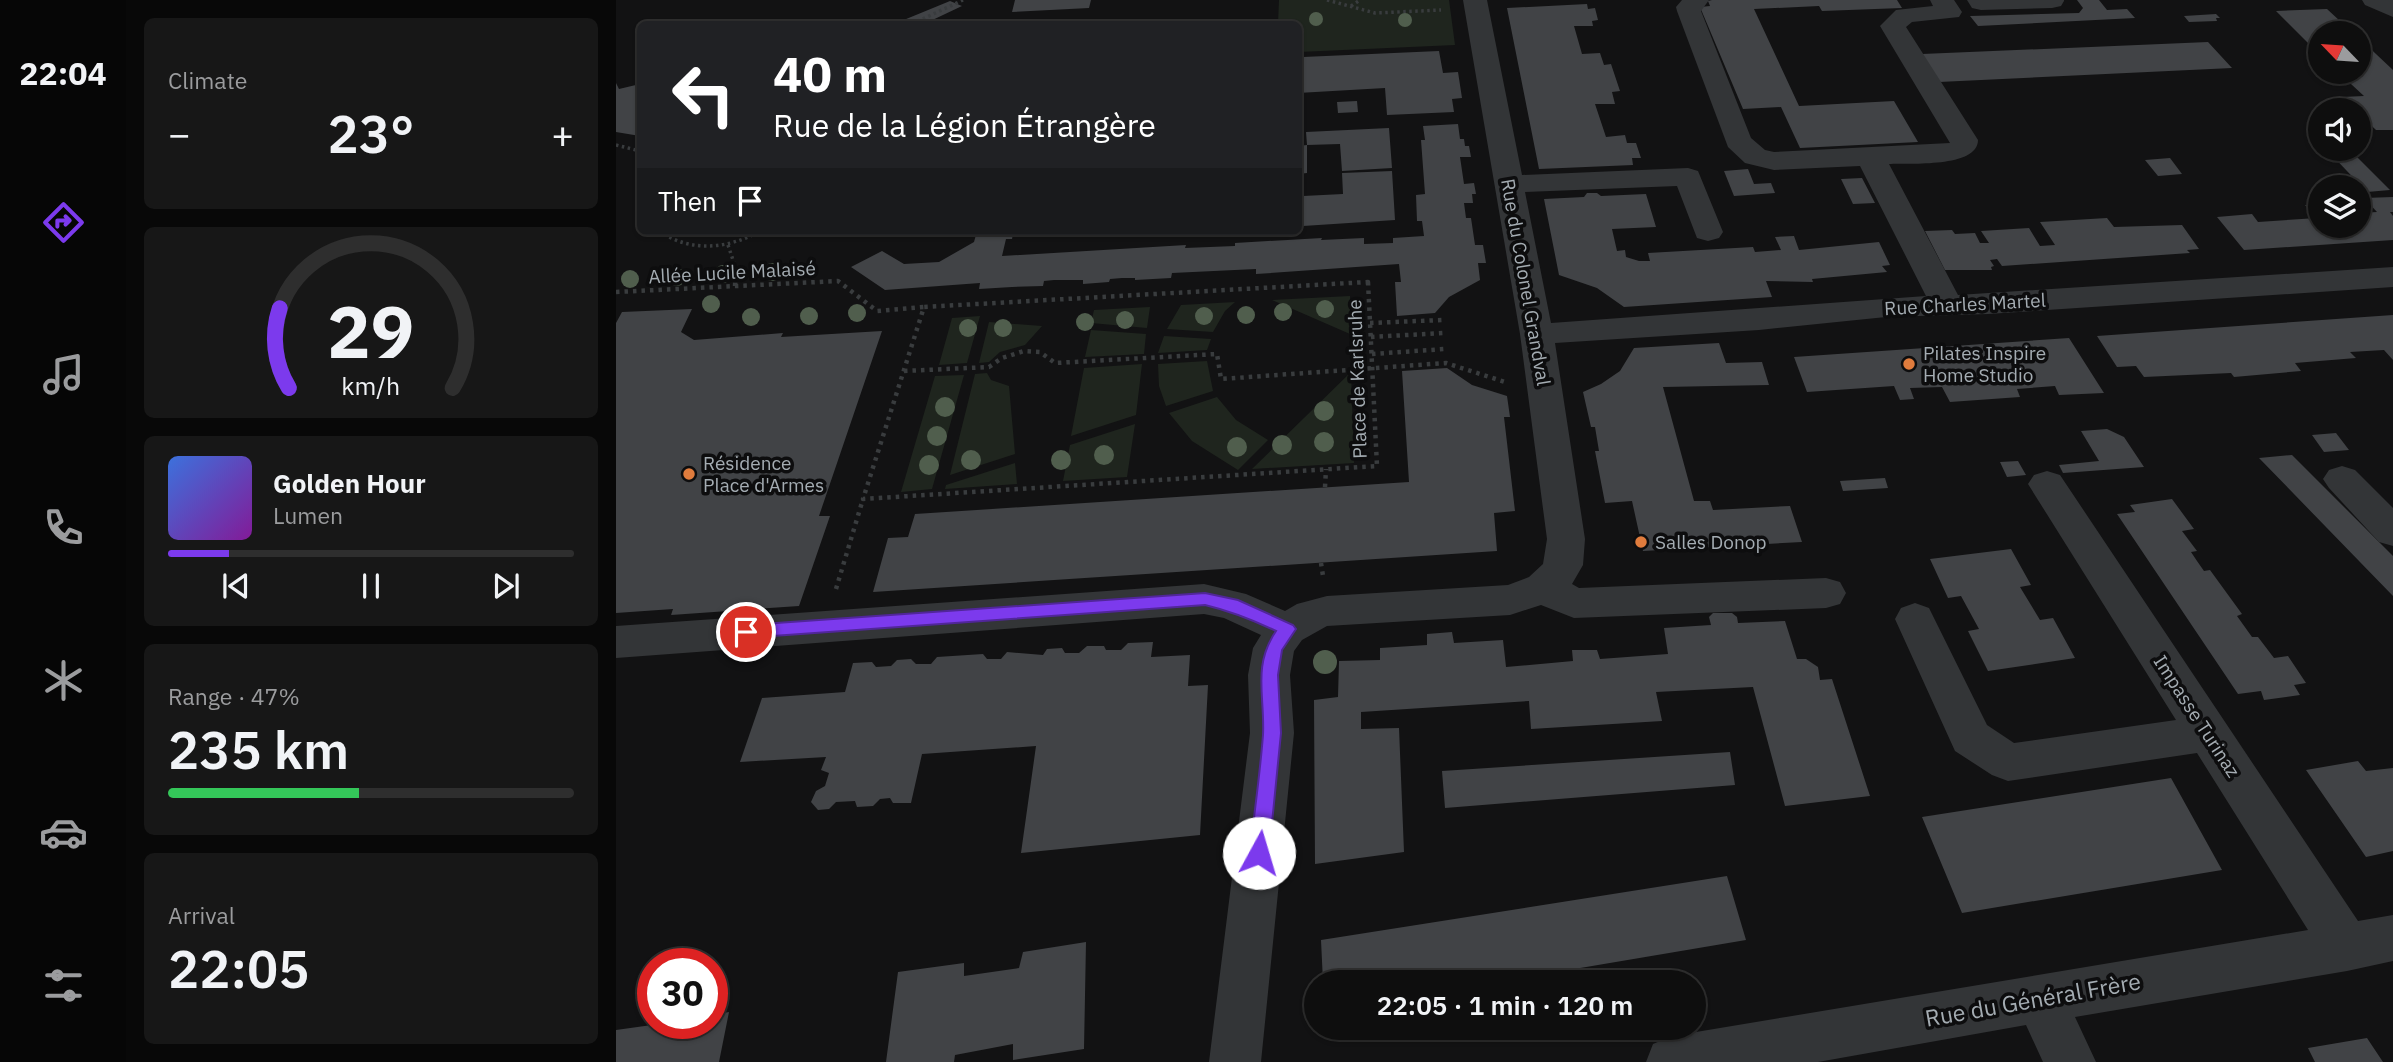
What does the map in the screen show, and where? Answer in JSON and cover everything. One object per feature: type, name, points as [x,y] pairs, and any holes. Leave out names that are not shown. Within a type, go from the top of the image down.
[{"type":"street","name":"Rue du Colonel Grandval","points":[[1475,0],[1537,334],[1566,539],[1553,576]]},
{"type":"street","points":[[1697,0],[1688,7],[1689,11],[1738,141],[1755,157],[1774,161],[1949,153],[1964,147],[1964,139],[1893,26],[1905,15],[1950,12],[1942,0]]},
{"type":"street","points":[[1979,0],[2052,1]]},
{"type":"street","points":[[2374,0],[2393,10]]},
{"type":"street","points":[[1871,158],[1946,304]]},
{"type":"street","points":[[1508,184],[1689,177],[1708,232]]},
{"type":"street","name":"Rue Charles Martel","points":[[1537,334],[1946,304],[1988,304],[2393,277]]},
{"type":"street","points":[[2342,479],[2393,533]]},
{"type":"street","name":"Impasse Turinaz","points":[[2047,484],[2208,733],[2380,943]]},
{"type":"street","points":[[1235,1062],[1272,733],[1269,675],[1274,648],[1287,629],[1311,615],[1327,611],[1510,600],[1553,576],[1574,603],[1826,593]]},
{"type":"street","points":[[616,642],[1205,599],[1232,605],[1287,629]]},
{"type":"street","points":[[1915,619],[1971,738],[2008,762],[2208,733]]},
{"type":"street","name":"Rue du Général Frère","points":[[1672,1062],[2039,998],[2380,943]]},
{"type":"street","points":[[2039,998],[2070,1062]]},
{"type":"path","points":[[919,21],[963,0]]},
{"type":"path","points":[[1327,0],[1375,13],[1442,10]]},
{"type":"path","points":[[1350,6],[1360,0]]},
{"type":"path","points":[[616,145],[637,150]]},
{"type":"path","points":[[666,235],[679,242],[706,246],[728,245],[751,235]]},
{"type":"path","points":[[728,245],[736,266],[736,286]]},
{"type":"path","name":"Allée Lucile Malaisé","points":[[616,292],[838,281],[877,311],[924,307]]},
{"type":"path","name":"Place de Karlsruhe","points":[[863,499],[1377,466],[1368,282],[924,307]]},
{"type":"path","points":[[824,626],[924,307]]},
{"type":"path","points":[[1370,323],[1442,320]]},
{"type":"path","points":[[1371,337],[1443,333]]},
{"type":"path","points":[[1372,354],[1445,349]]},
{"type":"path","points":[[904,371],[989,367],[1002,358],[1024,351],[1041,352],[1055,363],[1217,354],[1221,379],[1447,363],[1508,383]]},
{"type":"path","points":[[1325,487],[1326,469]]},
{"type":"shaded area","points":[[1279,0],[1449,0],[1455,45],[1302,52],[1302,21],[1278,21]]},
{"type":"shaded area","points":[[1350,296],[1350,334],[1272,300]]},
{"type":"shaded area","points":[[1235,302],[1225,311],[1213,332],[1167,329],[1181,305]]},
{"type":"shaded area","points":[[1150,307],[1147,328],[1091,323],[1094,310]]},
{"type":"shaded area","points":[[980,316],[967,363],[939,365],[952,318]]},
{"type":"shaded area","points":[[989,322],[1042,326],[1025,345],[1000,352],[989,362],[979,363]]},
{"type":"shaded area","points":[[1091,330],[1146,334],[1144,354],[1085,357]]},
{"type":"shaded area","points":[[1164,336],[1211,339],[1207,350],[1158,353]]},
{"type":"shaded area","points":[[1207,361],[1213,391],[1166,406],[1159,386],[1158,364]]},
{"type":"shaded area","points":[[1142,364],[1136,415],[1071,436],[1084,368]]},
{"type":"shaded area","points":[[1351,372],[1354,463],[1252,469]]},
{"type":"shaded area","points":[[987,373],[991,380],[1009,386],[1015,454],[950,475],[975,374]]},
{"type":"shaded area","points":[[964,375],[932,489],[901,492],[935,376]]},
{"type":"shaded area","points":[[1217,397],[1236,420],[1268,440],[1238,470],[1192,441],[1169,413]]},
{"type":"shaded area","points":[[1135,424],[1127,477],[1063,481],[1070,445]]},
{"type":"shaded area","points":[[1015,463],[1017,484],[945,489],[946,485]]},
{"type":"building","points":[[1015,0],[1091,0],[1089,8],[1012,12]]},
{"type":"building","points":[[1897,0],[1902,8],[1822,11],[1819,6],[1754,9],[1799,106],[1894,101],[1918,142],[1800,148],[1781,107],[1743,109],[1700,7],[1710,6],[1708,1]]},
{"type":"building","points":[[2077,0],[2099,0],[2107,10],[2127,9],[2135,18],[1978,26],[1970,16],[2079,13],[2083,8]]},
{"type":"building","points":[[950,1],[962,6],[930,21],[901,21]]},
{"type":"building","points":[[1587,4],[1588,9],[1595,8],[1598,20],[1592,21],[1593,26],[1574,26],[1582,54],[1600,53],[1604,65],[1611,64],[1620,91],[1612,92],[1615,104],[1595,104],[1606,137],[1625,135],[1627,143],[1636,143],[1641,158],[1632,158],[1633,165],[1539,169],[1507,8]]},
{"type":"building","points":[[2327,9],[2340,21],[2308,21],[2308,43],[2276,11]]},
{"type":"building","points":[[2216,14],[2220,18],[2216,18],[2217,21],[2189,22],[2184,16]]},
{"type":"building","points":[[2208,42],[2232,68],[1939,82],[1922,54]]},
{"type":"building","points":[[2371,49],[2393,70],[2393,130],[2376,130],[2371,125],[2371,98],[2342,97],[2364,96],[2351,84],[2371,84]]},
{"type":"building","points":[[1439,51],[1443,73],[1458,72],[1462,98],[1452,99],[1454,112],[1387,115],[1385,88],[1302,93],[1303,57]]},
{"type":"building","points":[[616,83],[619,89],[637,85],[637,136],[616,132]]},
{"type":"building","points":[[1357,101],[1358,112],[1338,113],[1337,102]]},
{"type":"building","points":[[1458,124],[1460,139],[1464,139],[1465,146],[1469,146],[1471,157],[1460,157],[1464,184],[1474,183],[1476,194],[1472,194],[1473,203],[1464,203],[1466,218],[1471,218],[1475,245],[1483,245],[1486,263],[1478,263],[1480,280],[1449,297],[1435,313],[1397,316],[1395,282],[1401,282],[1399,264],[1256,274],[1256,269],[1172,273],[1171,278],[1122,278],[1083,284],[1083,280],[1054,280],[1044,281],[1043,286],[979,289],[980,283],[885,290],[851,267],[882,251],[904,264],[939,262],[974,242],[976,235],[1013,235],[1012,239],[1006,239],[1002,256],[1186,245],[1185,248],[1235,246],[1235,243],[1322,238],[1321,240],[1364,238],[1364,244],[1393,243],[1393,238],[1424,236],[1422,221],[1417,221],[1416,195],[1425,194],[1421,140],[1425,140],[1423,126]]},
{"type":"building","points":[[1389,128],[1392,168],[1342,171],[1340,144],[1307,145],[1306,132]]},
{"type":"building","points":[[1307,145],[1307,173],[1302,174],[1302,146]]},
{"type":"building","points":[[2170,158],[2182,174],[2158,176],[2145,160]]},
{"type":"building","points":[[2337,161],[2361,161],[2390,190],[2371,192],[2371,175],[2351,175]]},
{"type":"building","points":[[1748,169],[1754,184],[1771,183],[1775,193],[1734,196],[1724,171]]},
{"type":"building","points":[[1392,171],[1395,220],[1303,226],[1303,196],[1343,194],[1342,173]]},
{"type":"building","points":[[1862,178],[1875,203],[1853,204],[1841,179]]},
{"type":"building","points":[[1587,193],[1601,196],[1646,194],[1656,227],[1612,229],[1617,251],[1625,250],[1626,257],[1639,261],[1650,261],[1648,253],[1753,247],[1755,252],[1781,250],[1775,237],[1794,236],[1799,250],[1879,242],[1890,265],[1882,266],[1887,272],[1812,279],[1813,282],[1766,281],[1772,297],[1624,307],[1597,288],[1559,275],[1544,199],[1584,197]]},
{"type":"building","points":[[2393,197],[2393,212],[2390,212],[2393,216],[2393,240],[2244,250],[2217,217],[2252,214],[2258,222],[2308,219],[2308,238],[2371,238],[2371,212],[2377,212],[2371,206],[2371,198]]},
{"type":"building","points":[[2107,218],[2114,227],[2182,225],[2199,249],[2187,250],[2190,253],[2002,266],[1997,259],[1990,260],[1994,266],[1991,267],[1992,270],[1945,270],[1925,231],[1975,233],[1980,243],[1989,243],[1981,231],[2029,228],[2040,246],[2055,245],[2040,222]]},
{"type":"building","points":[[692,309],[681,332],[694,340],[783,333],[781,337],[882,331],[819,516],[830,516],[799,606],[671,615],[673,609],[616,613],[616,323],[622,312]]},
{"type":"building","points":[[2393,315],[2393,360],[2384,350],[2350,352],[2356,358],[2295,363],[2301,371],[2234,377],[2231,373],[2144,377],[2136,366],[2117,367],[2097,336]]},
{"type":"building","points":[[2069,338],[2104,393],[2059,395],[2055,386],[2017,389],[2020,397],[1950,402],[1942,387],[1910,388],[1914,399],[1900,400],[1894,386],[1807,392],[1794,357]]},
{"type":"building","points":[[1719,343],[1726,363],[1762,362],[1769,385],[1663,387],[1694,501],[1710,501],[1713,510],[1790,506],[1802,542],[1643,551],[1632,501],[1605,503],[1595,451],[1599,451],[1595,427],[1591,427],[1583,392],[1620,371],[1634,348]]},
{"type":"building","points":[[1447,368],[1472,385],[1507,396],[1510,417],[1504,417],[1515,511],[1494,513],[1497,551],[873,592],[888,538],[908,537],[915,514],[1409,482],[1402,371]]},
{"type":"building","points":[[2107,429],[2124,437],[2144,467],[2063,473],[2059,465],[2099,461],[2081,431]]},
{"type":"building","points":[[2336,433],[2349,450],[2324,452],[2312,435]]},
{"type":"building","points":[[2292,455],[2393,556],[2393,596],[2259,458]]},
{"type":"building","points":[[2018,461],[2026,475],[2007,477],[2000,462]]},
{"type":"building","points":[[1885,478],[1888,488],[1843,491],[1840,481]]},
{"type":"building","points":[[2172,499],[2194,529],[2182,531],[2197,551],[2191,552],[2204,571],[2210,570],[2242,614],[2237,616],[2252,637],[2258,637],[2274,658],[2288,656],[2306,683],[2294,685],[2300,695],[2264,700],[2261,691],[2238,694],[2117,514],[2135,512],[2130,505]]},
{"type":"building","points":[[2011,549],[2031,585],[2020,587],[2040,620],[2053,618],[2075,658],[1988,671],[1968,631],[1979,629],[1961,596],[1948,598],[1930,559]]},
{"type":"building","points":[[1713,613],[1732,613],[1737,617],[1738,623],[1785,621],[1797,659],[1806,659],[1818,667],[1820,680],[1832,679],[1870,796],[1785,806],[1753,687],[1656,692],[1662,721],[1531,729],[1529,701],[1361,712],[1361,729],[1399,728],[1404,852],[1315,864],[1314,700],[1338,697],[1339,661],[1380,660],[1380,648],[1427,645],[1427,634],[1452,632],[1454,643],[1503,640],[1506,667],[1573,661],[1572,650],[1597,650],[1600,659],[1668,654],[1664,628],[1711,625],[1709,617]]},
{"type":"building","points":[[1153,642],[1151,657],[1190,655],[1188,686],[1208,685],[1200,835],[1021,853],[1036,746],[922,754],[911,803],[893,803],[890,798],[880,799],[873,806],[857,807],[855,801],[836,802],[829,809],[818,810],[811,802],[816,791],[825,786],[829,773],[821,770],[826,757],[740,762],[762,698],[845,692],[853,663],[872,662],[876,667],[891,666],[897,660],[911,659],[916,664],[931,664],[937,657],[983,654],[987,659],[1001,659],[1007,652],[1043,655],[1047,649],[1062,648],[1065,653],[1079,653],[1087,646],[1121,650],[1128,643]]},
{"type":"building","points":[[1730,752],[1735,785],[1445,808],[1442,771]]},
{"type":"building","points":[[2358,761],[2366,771],[2393,768],[2393,851],[2366,857],[2306,770]]},
{"type":"building","points":[[2171,778],[2222,870],[1962,913],[1922,817]]},
{"type":"building","points":[[1727,876],[1746,940],[1569,970],[1322,970],[1321,940]]},
{"type":"building","points":[[1086,942],[1084,1049],[1013,1060],[1013,1044],[955,1055],[954,1062],[886,1062],[898,972],[964,963],[964,976],[1019,968],[1023,952]]},
{"type":"building","points":[[637,1027],[637,1039],[724,1039],[719,1062],[616,1062],[616,1030]]},
{"type":"building","points":[[2367,1038],[2383,1062],[2315,1062],[2308,1048]]},
{"type":"place","name":"Pilates Inspire Home Studio","points":[[1909,364]]},
{"type":"place","name":"Résidence Place d'Armes","points":[[689,474]]},
{"type":"place","name":"Salles Donop","points":[[1641,542]]},
{"type":"route","points":[[746,632],[1205,599],[1232,605],[1261,617],[1287,629],[1274,648],[1269,675],[1272,733],[1259,853]]}]
